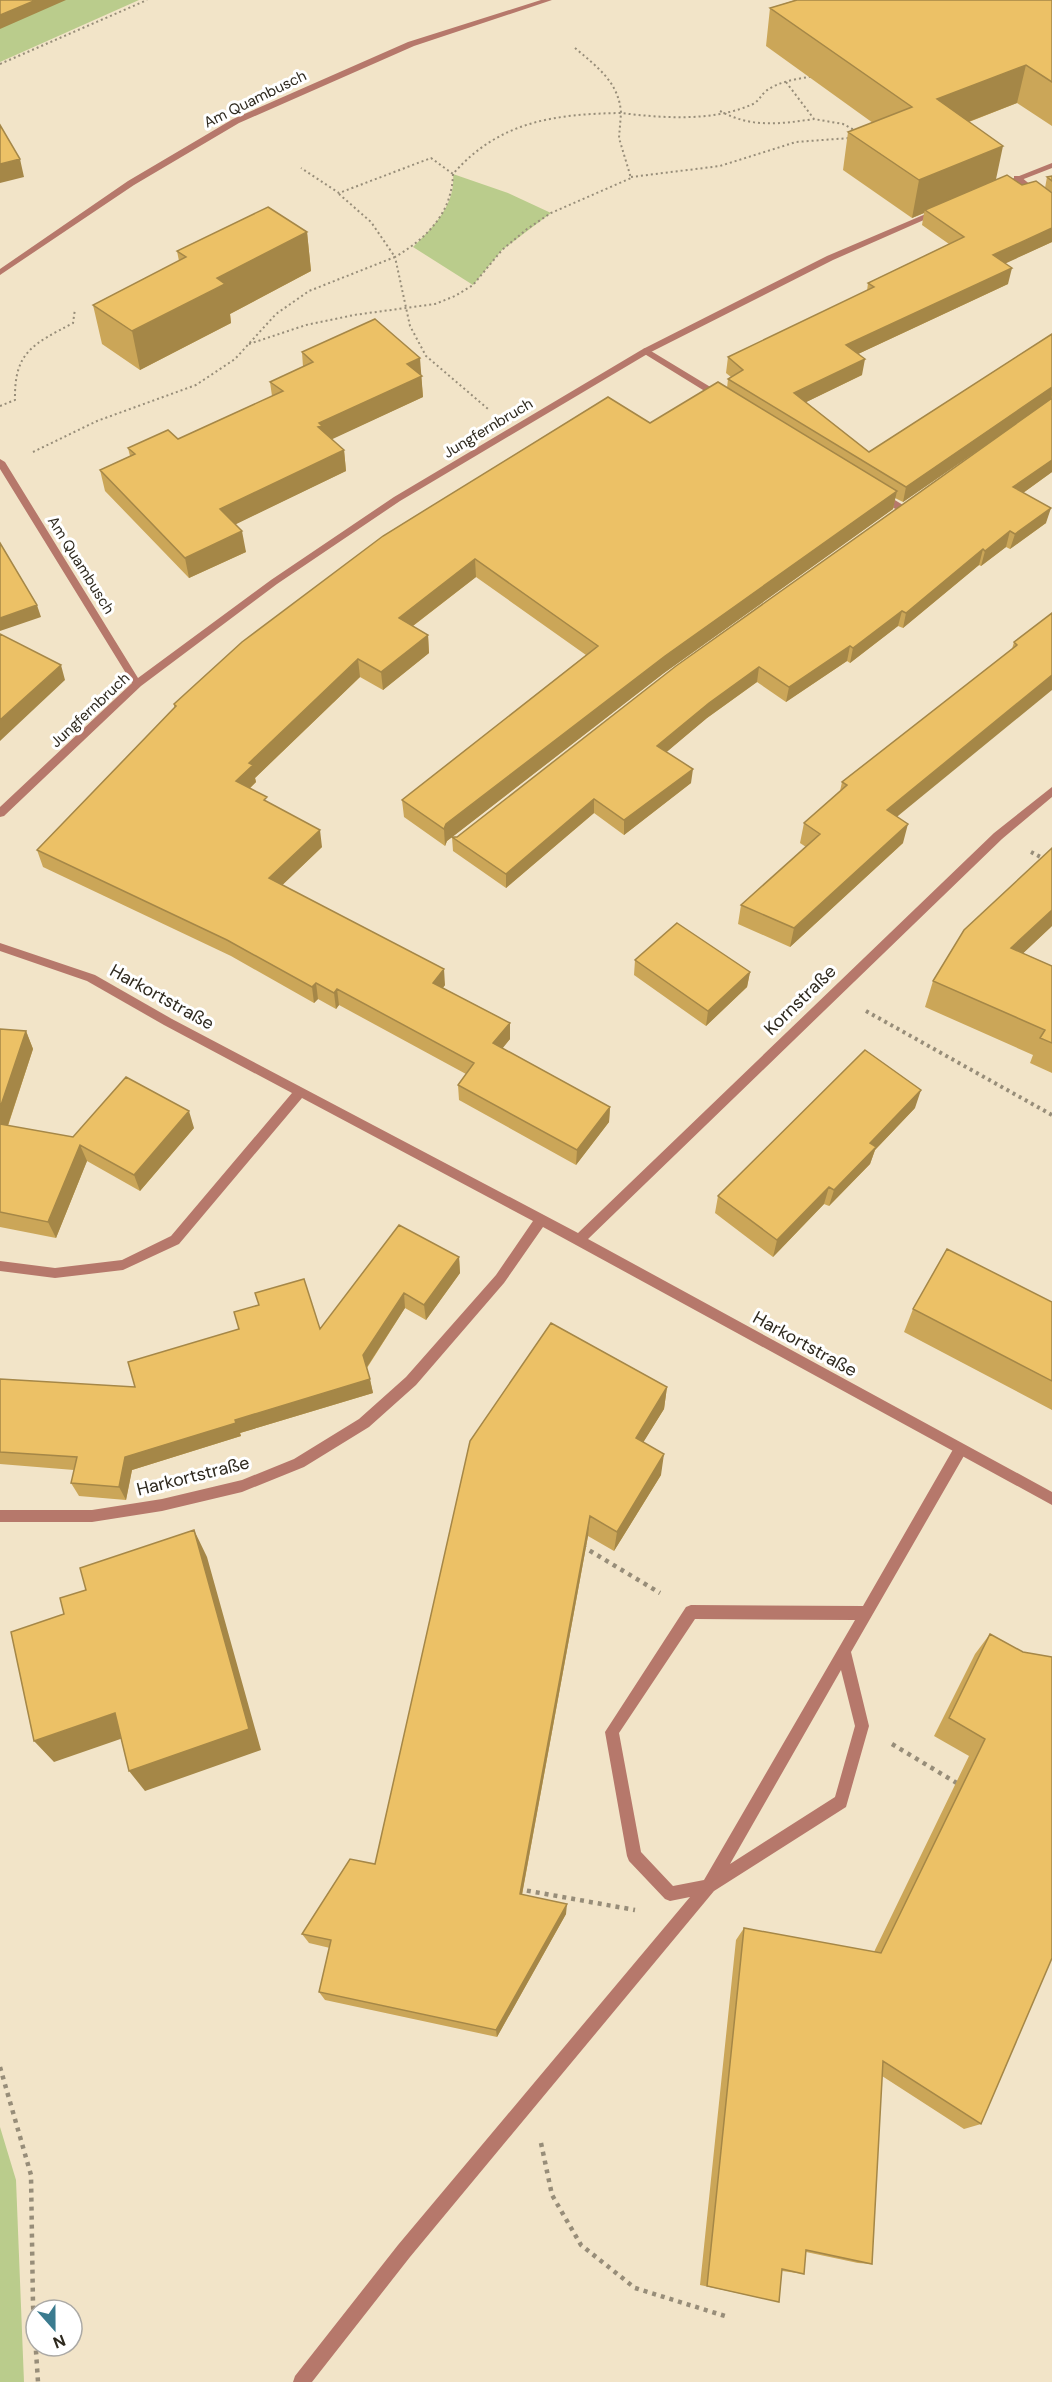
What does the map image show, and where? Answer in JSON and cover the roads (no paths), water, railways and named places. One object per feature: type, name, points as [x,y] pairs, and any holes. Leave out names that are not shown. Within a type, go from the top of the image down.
[{"type":"street","name":"Am Quambusch","points":[[0,273],[132,183],[236,121],[411,44],[548,0]]},
{"type":"street","points":[[990,190],[1052,165]]},
{"type":"street","points":[[1017,178],[1052,207]]},
{"type":"street","name":"Jungfernbruch","points":[[0,813],[137,684],[274,582],[397,499],[646,351],[830,258],[950,207]]},
{"type":"street","points":[[646,351],[725,399]]},
{"type":"street","name":"Am Quambusch","points":[[1,463],[137,684]]},
{"type":"street","points":[[874,491],[903,509]]},
{"type":"street","points":[[894,516],[922,496]]},
{"type":"street","name":"Kornstraße","points":[[579,1240],[998,836],[1052,791]]},
{"type":"street","name":"Harkortstraße","points":[[0,947],[91,978],[579,1240],[1052,1499]]},
{"type":"street","points":[[0,1266],[55,1273],[123,1265],[175,1240],[300,1092]]},
{"type":"street","name":"Harkortstraße","points":[[0,1516],[92,1516],[162,1505],[242,1486],[298,1463],[364,1423],[411,1381],[500,1279],[540,1221]]},
{"type":"street","points":[[301,2382],[404,2251],[710,1886],[960,1450]]},
{"type":"street","points":[[844,1652],[862,1726],[841,1802],[710,1886],[670,1894],[634,1856],[612,1732],[691,1612],[867,1613]]}]
